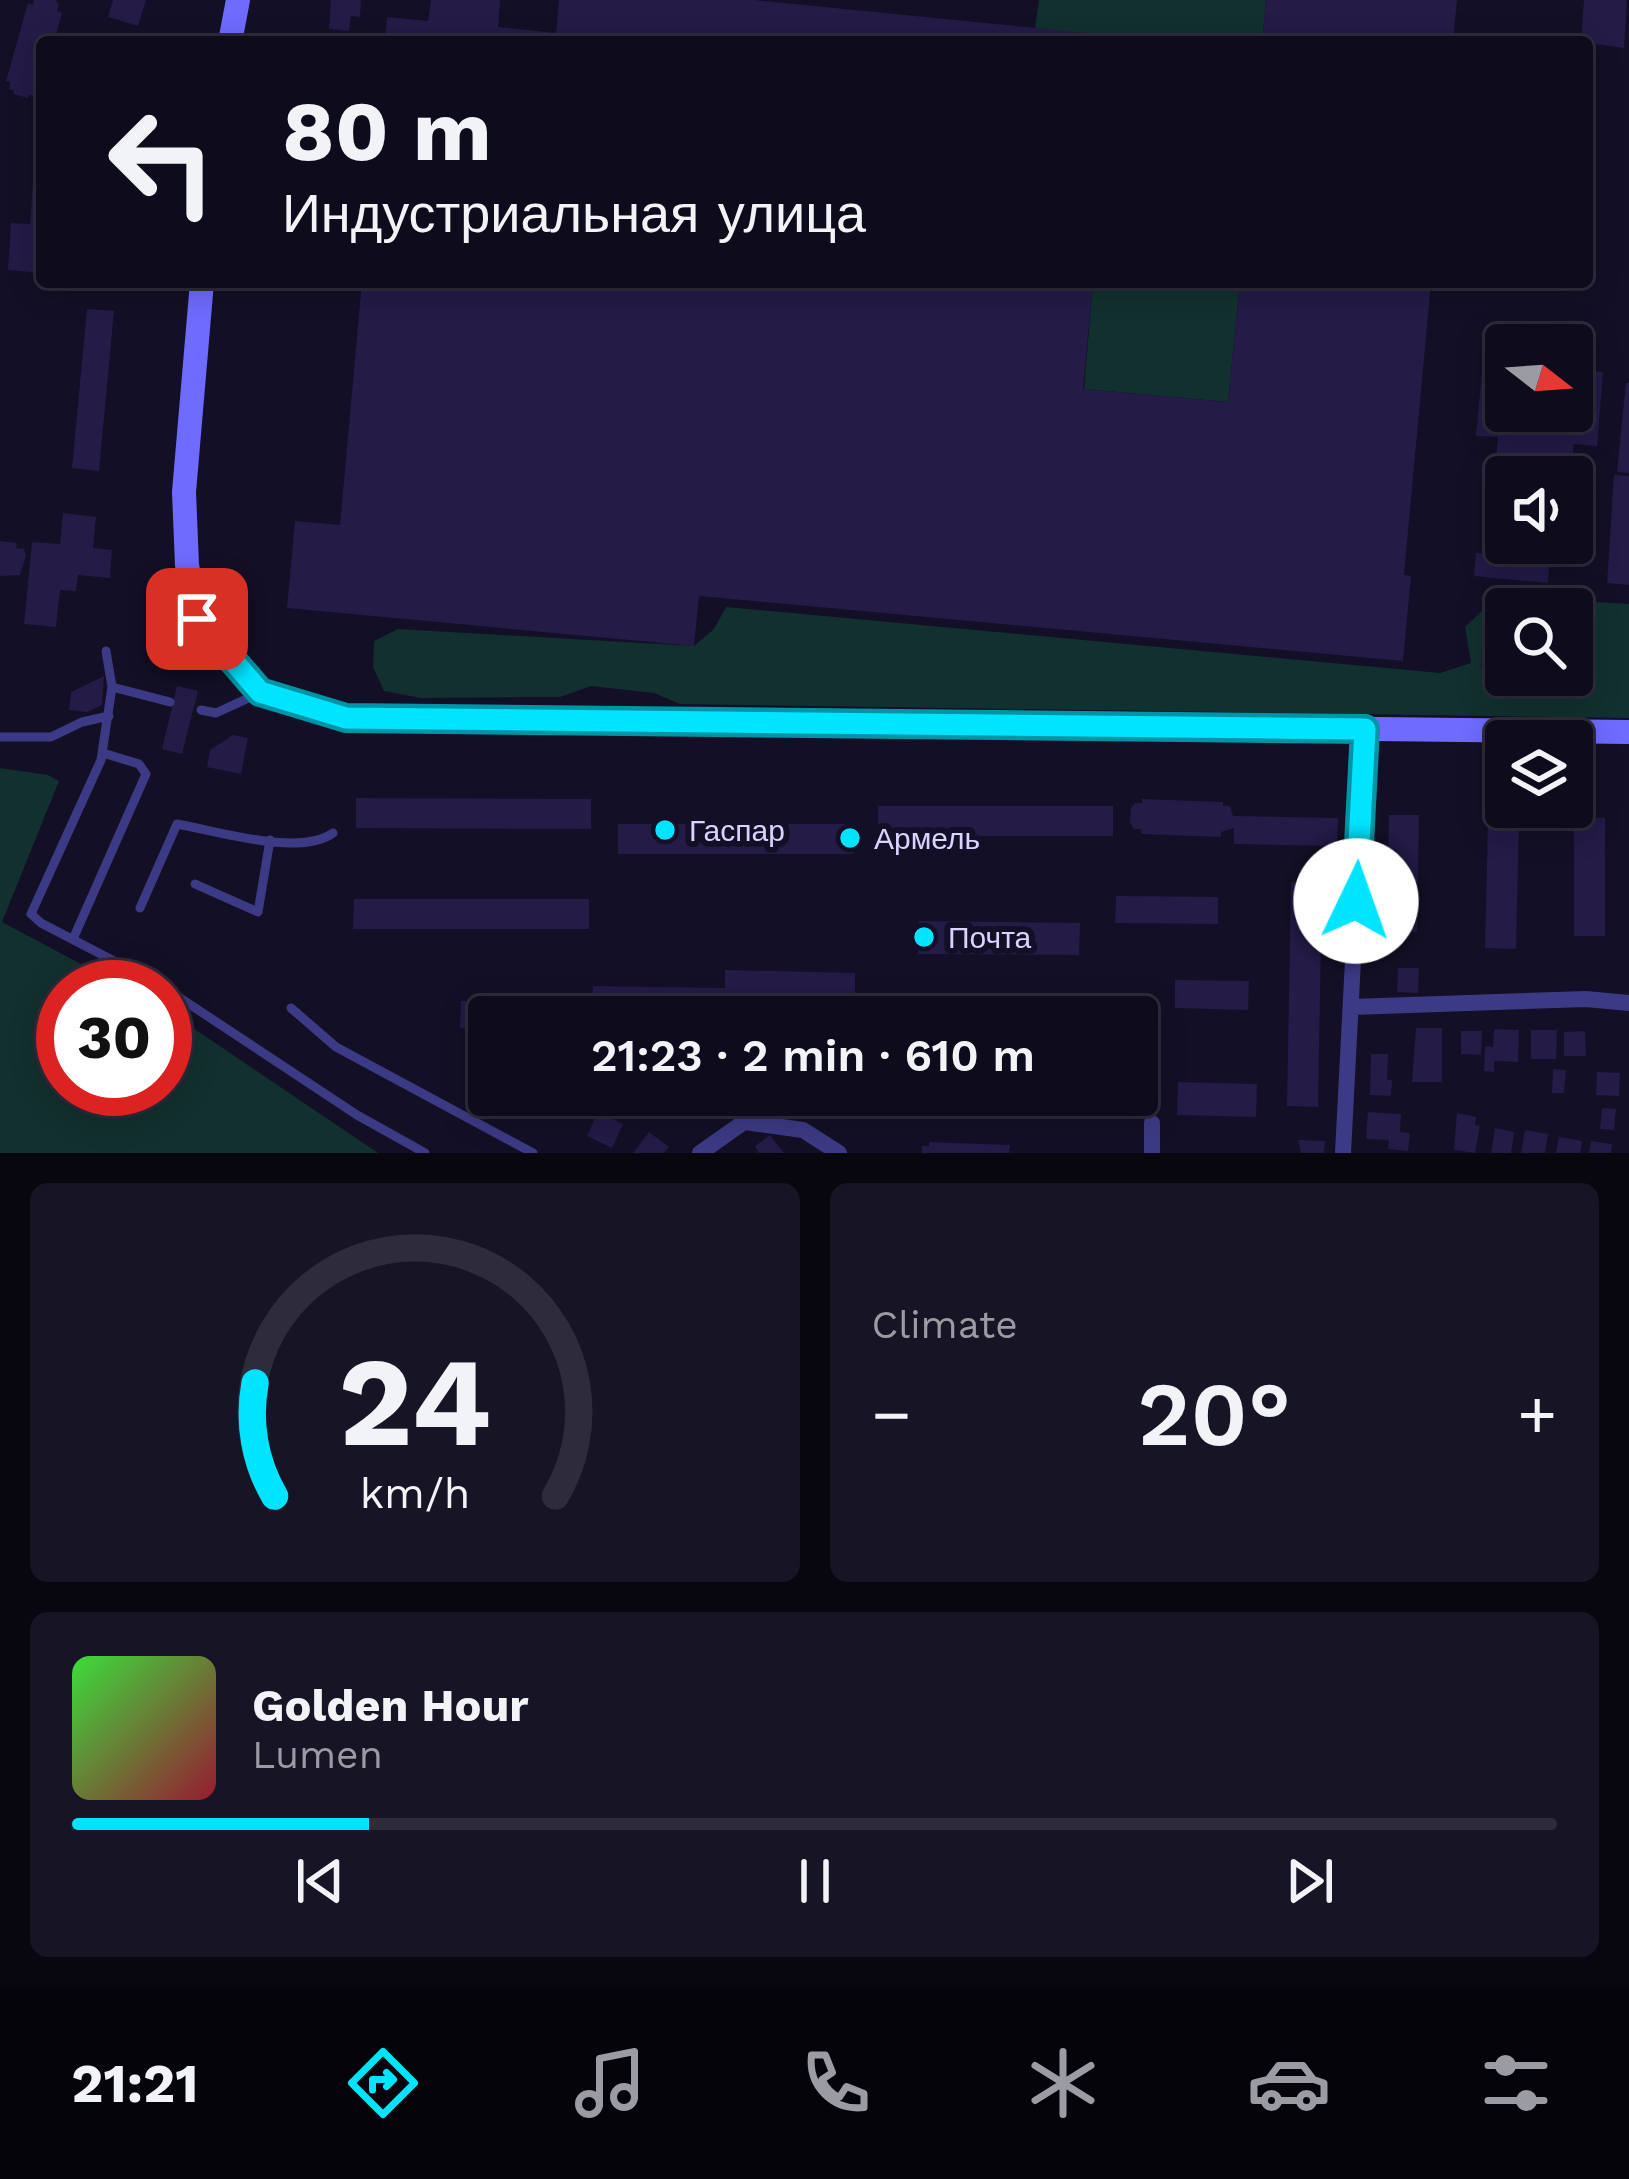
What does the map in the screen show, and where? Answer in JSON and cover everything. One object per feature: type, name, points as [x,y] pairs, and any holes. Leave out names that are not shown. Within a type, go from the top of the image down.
[{"type":"street","points":[[231,36],[238,0]]},
{"type":"street","points":[[201,288],[184,492],[187,565],[197,619],[260,692],[346,718],[1629,731]]},
{"type":"street","points":[[1343,1153],[1365,729]]},
{"type":"street","points":[[1352,1007],[1586,999],[1629,1003]]},
{"type":"street","points":[[700,1153],[744,1122],[803,1130],[839,1153]]},
{"type":"street","points":[[1152,1123],[1152,1153]]},
{"type":"lane","points":[[106,651],[112,687],[103,753],[31,914],[113,960]]},
{"type":"lane","points":[[112,687],[170,702]]},
{"type":"lane","points":[[201,710],[216,713],[260,692]]},
{"type":"lane","points":[[0,737],[51,737],[109,716]]},
{"type":"lane","points":[[73,939],[146,774],[139,764],[103,753]]},
{"type":"lane","points":[[140,908],[177,824],[296,844],[321,842],[333,833]]},
{"type":"lane","points":[[195,884],[258,912],[270,840]]},
{"type":"lane","points":[[192,1006],[357,1115],[425,1153]]},
{"type":"lane","points":[[291,1008],[336,1047],[533,1153]]},
{"type":"green space","points":[[1039,0],[1266,0],[1263,36],[1115,36],[1035,29]]},
{"type":"green space","points":[[1092,288],[1239,288],[1228,402],[1084,389]]},
{"type":"green space","points":[[1593,602],[1629,604],[1629,718],[680,704],[654,693],[591,686],[560,697],[421,698],[384,691],[373,667],[374,641],[398,629],[694,646],[714,629],[726,607],[1440,673],[1471,663],[1465,627],[1485,608],[1485,696],[1593,696]]},
{"type":"green space","points":[[0,768],[59,781],[2,922],[73,960],[36,960],[36,1116],[192,1116],[192,1027],[378,1153],[0,1153]]},
{"type":"building","points":[[34,0],[55,0],[62,13],[56,36],[36,36],[36,89],[28,98],[13,94],[6,81],[28,3],[33,5]]},
{"type":"building","points":[[113,0],[146,0],[138,26],[108,17]]},
{"type":"building","points":[[331,0],[361,0],[360,17],[351,16],[349,31],[329,29]]},
{"type":"building","points":[[431,0],[500,0],[498,27],[556,33],[559,0],[755,0],[1116,36],[385,36],[387,17],[428,21]]},
{"type":"building","points":[[1266,0],[1457,0],[1454,36],[1263,36]]},
{"type":"building","points":[[1584,0],[1627,0],[1624,48],[1593,44],[1593,36],[1581,36]]},
{"type":"building","points":[[34,167],[36,272],[8,270],[11,223],[30,224]]},
{"type":"building","points":[[361,288],[1092,288],[1083,389],[1228,402],[1239,288],[1430,288],[1404,575],[1411,576],[1403,661],[699,596],[694,646],[287,608],[295,521],[340,525]]},
{"type":"building","points":[[87,309],[114,311],[99,471],[72,468]]},
{"type":"building","points":[[1483,362],[1485,432],[1593,432],[1593,371],[1603,372],[1597,446],[1574,444],[1573,456],[1496,456],[1498,437],[1476,436]]},
{"type":"building","points":[[1629,383],[1629,473],[1617,472]]},
{"type":"building","points":[[1614,475],[1629,476],[1629,585],[1607,583]]},
{"type":"building","points":[[63,513],[96,517],[93,548],[112,550],[110,578],[78,575],[76,591],[60,590],[56,627],[24,624],[32,542],[60,544]]},
{"type":"building","points":[[0,541],[24,549],[20,575],[0,576]]},
{"type":"building","points":[[1476,553],[1485,554],[1485,564],[1549,564],[1548,583],[1474,576]]},
{"type":"building","points":[[1485,624],[1485,667],[1480,667]]},
{"type":"building","points":[[104,676],[102,705],[87,712],[69,710],[71,692]]},
{"type":"building","points":[[177,686],[198,691],[182,754],[162,749]]},
{"type":"building","points":[[233,735],[248,738],[241,774],[207,767],[210,750]]},
{"type":"building","points":[[356,798],[591,799],[591,829],[356,828]]},
{"type":"building","points":[[1142,799],[1223,802],[1233,816],[1338,818],[1337,846],[1234,844],[1234,828],[1221,832],[1221,837],[1141,834],[1130,823],[1131,808]]},
{"type":"building","points":[[878,806],[1113,806],[1113,836],[878,836]]},
{"type":"building","points":[[1389,815],[1419,815],[1417,932],[1387,932]]},
{"type":"building","points":[[1593,818],[1605,818],[1605,936],[1574,936],[1574,828],[1593,828]]},
{"type":"building","points":[[618,824],[853,824],[853,854],[618,854]]},
{"type":"building","points":[[1488,828],[1519,828],[1516,949],[1485,948]]},
{"type":"building","points":[[1291,882],[1322,882],[1318,1107],[1287,1106]]},
{"type":"building","points":[[1116,896],[1218,897],[1218,924],[1115,923]]},
{"type":"building","points":[[354,899],[589,899],[589,929],[353,929]]},
{"type":"building","points":[[919,921],[1080,923],[1079,955],[918,954]]},
{"type":"building","points":[[1398,968],[1419,968],[1418,993],[1397,992]]},
{"type":"building","points":[[725,970],[855,973],[855,996],[593,996],[593,986],[725,988]]},
{"type":"building","points":[[1175,980],[1249,981],[1248,1010],[1175,1008]]},
{"type":"building","points":[[461,1001],[468,1001],[468,1028],[460,1028]]},
{"type":"building","points":[[1416,1028],[1442,1028],[1442,1082],[1412,1082]]},
{"type":"building","points":[[1494,1029],[1519,1030],[1518,1062],[1494,1061],[1494,1072],[1484,1071],[1485,1046],[1493,1047]]},
{"type":"building","points":[[1531,1030],[1557,1030],[1556,1059],[1531,1059]]},
{"type":"building","points":[[1461,1031],[1482,1031],[1481,1055],[1461,1054]]},
{"type":"building","points":[[1585,1031],[1586,1056],[1564,1056],[1564,1032]]},
{"type":"building","points":[[1371,1054],[1388,1054],[1391,1096],[1370,1095]]},
{"type":"building","points":[[1553,1069],[1566,1070],[1564,1093],[1552,1093]]},
{"type":"building","points":[[1597,1072],[1620,1073],[1619,1096],[1596,1095]]},
{"type":"building","points":[[1178,1082],[1257,1084],[1256,1117],[1177,1115]]},
{"type":"building","points":[[1602,1108],[1616,1109],[1614,1130],[1600,1129]]},
{"type":"building","points":[[1368,1112],[1401,1114],[1400,1132],[1410,1133],[1408,1151],[1388,1149],[1389,1140],[1366,1139]]},
{"type":"building","points":[[1457,1113],[1476,1117],[1475,1125],[1480,1126],[1475,1153],[1454,1150]]},
{"type":"building","points":[[596,1116],[623,1124],[612,1148],[587,1136]]},
{"type":"building","points":[[1495,1128],[1514,1132],[1511,1153],[1491,1153]]},
{"type":"building","points":[[1525,1130],[1548,1134],[1545,1153],[1521,1153]]},
{"type":"building","points":[[649,1132],[669,1147],[664,1153],[633,1153]]},
{"type":"building","points":[[770,1135],[784,1153],[759,1153],[755,1146]]},
{"type":"building","points":[[1559,1137],[1582,1141],[1580,1153],[1556,1153]]},
{"type":"building","points":[[1298,1140],[1325,1141],[1324,1153],[1301,1153]]},
{"type":"building","points":[[1591,1141],[1612,1144],[1611,1153],[1589,1153]]},
{"type":"building","points":[[929,1142],[1010,1145],[1009,1153],[922,1153],[922,1146]]},
{"type":"place","name":"Гаспар","points":[[665,830]]},
{"type":"place","name":"Армель","points":[[850,838]]},
{"type":"place","name":"Почта","points":[[924,937]]},
{"type":"route","points":[[197,619],[260,692],[346,718],[1365,729],[1356,901]]}]
